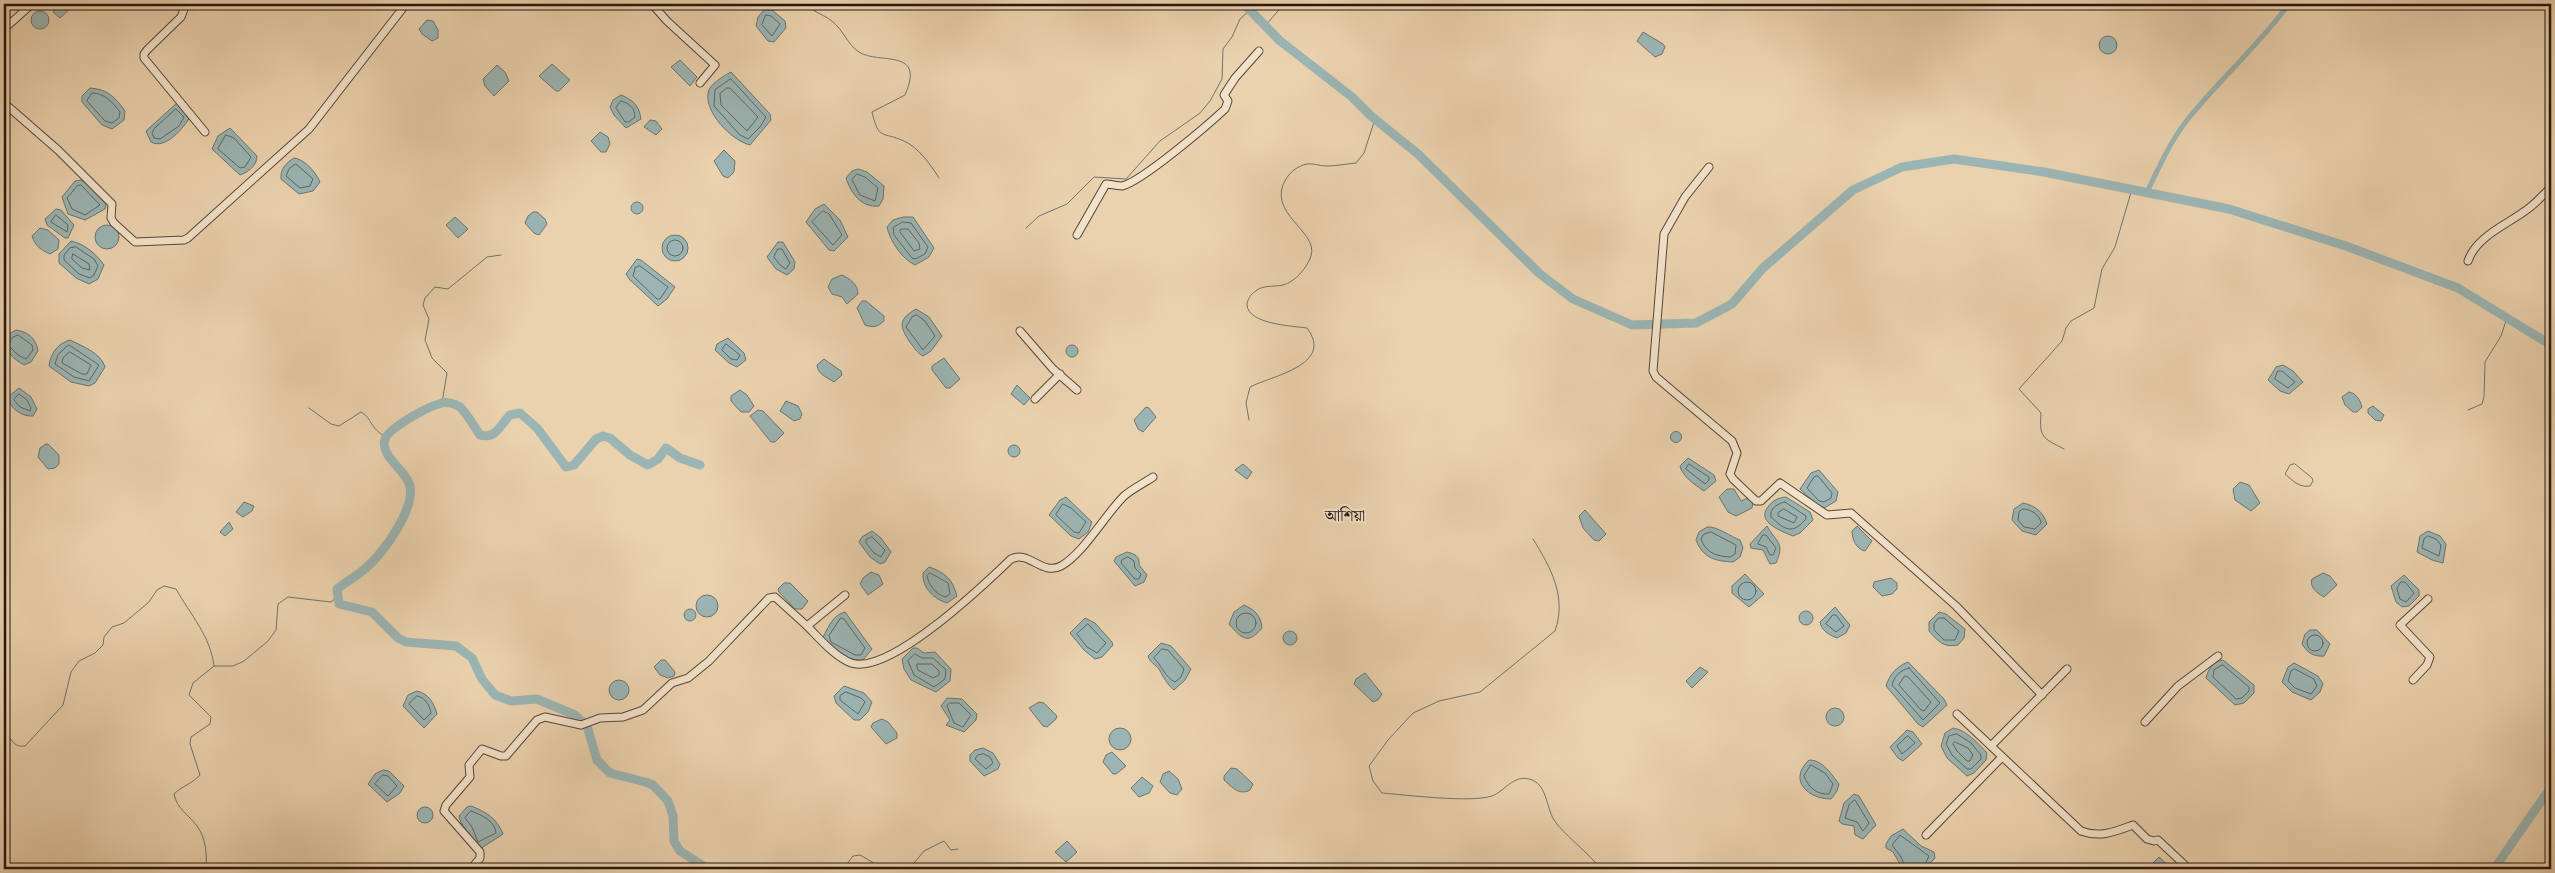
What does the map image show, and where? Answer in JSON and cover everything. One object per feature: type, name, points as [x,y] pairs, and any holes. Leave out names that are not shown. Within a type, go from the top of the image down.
[{"type":"street","points":[[4,29],[32,4]]},
{"type":"street","points":[[186,4],[180,17],[147,50],[144,58],[205,132]]},
{"type":"street","points":[[4,103],[58,150],[112,204],[111,218],[114,223],[135,242],[184,240],[309,129],[406,4]]},
{"type":"street","points":[[652,4],[667,21],[715,65],[700,83]]},
{"type":"street","points":[[1077,235],[1106,184],[1121,186],[1157,165],[1226,109],[1228,101],[1224,95],[1235,78],[1259,51]]},
{"type":"street","points":[[1709,167],[1685,197],[1664,234],[1653,371],[1656,376],[1732,441],[1737,453],[1730,474],[1732,480],[1756,501],[1761,501],[1780,483],[1827,515],[1851,513],[1910,568],[1956,606],[2042,695]]},
{"type":"street","points":[[2468,261],[2470,256],[2490,235],[2530,208],[2551,187]]},
{"type":"street","points":[[1020,331],[1077,390]]},
{"type":"street","points":[[1035,399],[1060,374]]},
{"type":"street","points":[[471,869],[480,858],[480,852],[444,811],[446,805],[470,778],[470,763],[484,748],[506,756],[537,720],[545,717],[562,719],[581,725],[600,718],[623,717],[643,710],[672,682],[688,678],[735,635],[769,598],[775,597],[784,602],[830,648],[853,663],[863,663],[895,654],[934,628],[1011,559],[1017,556],[1024,557],[1045,569],[1061,566],[1080,549],[1125,495],[1153,477]]},
{"type":"street","points":[[807,626],[845,595]]},
{"type":"street","points":[[2413,680],[2427,665],[2430,657],[2400,625],[2428,599]]},
{"type":"street","points":[[2145,722],[2178,686],[2218,656]]},
{"type":"street","points":[[1991,746],[2067,669]]},
{"type":"street","points":[[1957,714],[2081,831],[2092,835],[2105,835],[2132,826],[2148,839],[2158,840],[2189,869]]},
{"type":"street","points":[[1926,835],[2002,757]]},
{"type":"water","points":[[62,4],[70,4],[72,7],[60,18],[53,12]]},
{"type":"water","points":[[764,10],[772,10],[785,21],[786,28],[774,42],[768,41],[756,26],[758,17]]},
{"type":"water","points":[[36,11],[44,11],[49,16],[47,27],[36,29],[31,24],[31,16]]},
{"type":"water","points":[[427,20],[433,21],[438,30],[438,38],[432,41],[422,34],[419,29]]},
{"type":"water","points":[[1643,32],[1663,44],[1665,47],[1662,54],[1655,57],[1637,41]]},
{"type":"water","points":[[2104,36],[2112,36],[2117,41],[2115,52],[2104,54],[2099,49],[2099,41]]},
{"type":"water","points":[[680,60],[697,77],[690,86],[671,67]]},
{"type":"water","points":[[552,64],[570,80],[559,91],[556,91],[539,76]]},
{"type":"water","points":[[497,65],[505,72],[509,81],[494,96],[485,86],[483,79]]},
{"type":"water","points":[[731,72],[770,114],[771,120],[750,145],[735,138],[721,125],[708,101],[708,93],[711,86]]},
{"type":"water","points":[[90,88],[106,92],[114,98],[125,111],[124,120],[112,129],[102,125],[82,102],[82,96]]},
{"type":"water","points":[[621,95],[635,104],[641,119],[626,128],[614,115],[610,107],[613,100]]},
{"type":"water","points":[[178,102],[191,116],[179,132],[168,140],[157,144],[151,142],[146,131]]},
{"type":"water","points":[[650,120],[656,121],[662,129],[656,135],[644,127]]},
{"type":"water","points":[[230,128],[257,156],[257,160],[252,168],[240,175],[212,149],[218,136]]},
{"type":"water","points":[[600,132],[608,137],[610,144],[606,152],[601,152],[591,141]]},
{"type":"water","points":[[724,150],[735,161],[734,172],[728,178],[723,176],[714,161]]},
{"type":"water","points":[[294,158],[306,163],[318,178],[320,182],[313,191],[299,194],[281,179],[281,172],[284,167]]},
{"type":"water","points":[[858,169],[867,172],[884,186],[883,199],[879,206],[867,205],[862,202],[851,189],[846,178],[852,171]]},
{"type":"water","points":[[81,180],[88,184],[106,204],[105,209],[85,220],[68,214],[62,197],[75,181]]},
{"type":"water","points":[[639,202],[642,203],[642,213],[635,214],[632,213],[631,206],[632,203]]},
{"type":"water","points":[[824,204],[840,220],[848,237],[834,251],[829,250],[806,222],[815,209]]},
{"type":"water","points":[[56,209],[61,210],[74,225],[68,238],[65,238],[47,225],[45,219]]},
{"type":"water","points":[[533,212],[537,212],[545,219],[547,224],[539,235],[534,233],[525,223],[528,216]]},
{"type":"water","points":[[455,217],[468,229],[458,238],[446,225]]},
{"type":"water","points":[[913,217],[934,248],[929,257],[915,265],[897,249],[887,227],[893,220]]},
{"type":"water","points":[[107,225],[115,229],[119,237],[115,245],[107,249],[99,245],[95,237],[99,229]]},
{"type":"water","points":[[40,228],[48,230],[59,240],[58,249],[50,254],[39,247],[33,239],[32,236]]},
{"type":"water","points":[[675,235],[684,239],[688,248],[684,257],[675,261],[666,257],[662,248],[666,239]]},
{"type":"water","points":[[71,241],[81,244],[90,250],[104,265],[98,279],[89,284],[76,278],[59,263],[59,254]]},
{"type":"water","points":[[778,242],[783,242],[795,262],[794,269],[787,275],[776,269],[767,257]]},
{"type":"water","points":[[637,259],[641,260],[675,287],[667,299],[658,306],[626,274]]},
{"type":"water","points":[[842,275],[853,282],[858,290],[858,294],[847,304],[842,297],[832,294],[828,287],[832,279]]},
{"type":"water","points":[[862,301],[866,301],[884,316],[884,321],[875,326],[865,325],[857,308]]},
{"type":"water","points":[[916,309],[929,317],[942,336],[931,351],[923,356],[909,341],[902,326],[906,316]]},
{"type":"water","points":[[16,330],[31,336],[37,346],[38,351],[31,362],[24,365],[11,355],[4,341],[9,334]]},
{"type":"water","points":[[728,338],[744,353],[746,360],[737,367],[729,363],[715,350],[717,344]]},
{"type":"water","points":[[70,340],[85,347],[103,362],[105,367],[95,383],[89,386],[71,382],[49,366],[55,350]]},
{"type":"water","points":[[1072,345],[1078,351],[1072,357],[1066,351]]},
{"type":"water","points":[[944,358],[960,379],[950,388],[946,388],[932,370],[932,366]]},
{"type":"water","points":[[824,359],[841,371],[842,375],[834,382],[819,371],[817,365]]},
{"type":"water","points":[[2283,365],[2293,371],[2303,382],[2289,394],[2280,391],[2268,380],[2276,367]]},
{"type":"water","points":[[1017,385],[1030,398],[1024,405],[1011,394]]},
{"type":"water","points":[[19,388],[31,397],[37,409],[33,416],[17,411],[9,401],[8,397]]},
{"type":"water","points":[[740,390],[747,395],[754,406],[749,412],[741,412],[731,401],[731,396]]},
{"type":"water","points":[[2349,392],[2356,395],[2361,404],[2362,407],[2357,412],[2353,412],[2345,405],[2342,397]]},
{"type":"water","points":[[786,401],[798,406],[802,414],[800,419],[794,421],[780,411]]},
{"type":"water","points":[[2373,406],[2384,415],[2381,421],[2375,420],[2368,413],[2368,409]]},
{"type":"water","points":[[1146,407],[1156,417],[1143,432],[1138,429],[1134,420]]},
{"type":"water","points":[[758,410],[763,411],[784,433],[775,442],[771,442],[750,416]]},
{"type":"water","points":[[1676,431],[1682,437],[1676,443],[1670,437]]},
{"type":"water","points":[[46,444],[59,455],[59,464],[55,468],[48,469],[38,457],[40,448]]},
{"type":"water","points":[[1012,445],[1016,445],[1020,451],[1016,457],[1012,457],[1008,453],[1008,449]]},
{"type":"water","points":[[1688,458],[1714,475],[1716,481],[1704,491],[1689,480],[1681,470],[1680,466]]},
{"type":"water","points":[[1243,464],[1252,472],[1247,479],[1235,470]]},
{"type":"water","points":[[1819,470],[1838,492],[1836,501],[1824,508],[1817,505],[1800,489],[1811,473]]},
{"type":"water","points":[[2240,482],[2249,485],[2260,503],[2251,511],[2235,500],[2233,489]]},
{"type":"water","points":[[1727,489],[1734,489],[1741,501],[1748,498],[1753,502],[1752,508],[1736,516],[1728,512],[1719,497]]},
{"type":"water","points":[[1066,497],[1092,522],[1088,532],[1079,539],[1071,536],[1049,515],[1060,500]]},
{"type":"water","points":[[1786,497],[1810,512],[1813,520],[1800,533],[1793,536],[1771,525],[1765,517],[1765,512],[1772,503]]},
{"type":"water","points":[[244,502],[254,506],[252,511],[243,517],[236,512]]},
{"type":"water","points":[[2023,503],[2038,510],[2047,524],[2036,535],[2022,531],[2012,520],[2014,509]]},
{"type":"water","points":[[1585,510],[1606,534],[1599,541],[1594,540],[1583,528],[1579,516]]},
{"type":"water","points":[[229,522],[233,529],[225,536],[220,532]]},
{"type":"water","points":[[1767,526],[1780,547],[1776,563],[1770,564],[1763,550],[1751,548],[1750,544]]},
{"type":"water","points":[[1857,526],[1872,541],[1865,551],[1857,546],[1853,537],[1852,531]]},
{"type":"water","points":[[1707,527],[1719,530],[1740,540],[1743,548],[1740,557],[1733,562],[1721,561],[1706,555],[1696,540],[1699,532]]},
{"type":"water","points":[[872,531],[881,538],[891,552],[885,562],[880,564],[870,557],[859,542],[862,537]]},
{"type":"water","points":[[2428,531],[2440,536],[2446,544],[2443,563],[2432,560],[2417,552],[2420,536]]},
{"type":"water","points":[[1127,552],[1139,559],[1139,565],[1147,575],[1144,582],[1135,586],[1114,561],[1116,557]]},
{"type":"water","points":[[929,567],[940,571],[948,577],[957,596],[947,603],[933,596],[924,583],[923,578],[923,573]]},
{"type":"water","points":[[871,572],[879,575],[883,584],[868,595],[860,584],[863,578]]},
{"type":"water","points":[[2323,573],[2330,576],[2337,585],[2324,597],[2314,590],[2311,582],[2312,579]]},
{"type":"water","points":[[1745,574],[1764,594],[1749,607],[1732,593],[1732,586]]},
{"type":"water","points":[[2404,575],[2419,590],[2419,596],[2409,606],[2402,607],[2396,602],[2391,586]]},
{"type":"water","points":[[1891,578],[1897,583],[1897,589],[1892,594],[1882,596],[1873,587],[1874,582]]},
{"type":"water","points":[[784,583],[790,583],[808,601],[802,609],[795,609],[779,592],[778,589]]},
{"type":"water","points":[[707,595],[715,598],[718,606],[715,614],[707,617],[699,614],[696,606],[699,598]]},
{"type":"water","points":[[1244,605],[1257,614],[1262,628],[1253,637],[1249,638],[1241,636],[1229,624],[1234,612]]},
{"type":"water","points":[[1835,607],[1850,625],[1846,633],[1837,638],[1826,632],[1820,622]]},
{"type":"water","points":[[692,609],[695,610],[695,620],[688,621],[685,620],[684,613],[685,610]]},
{"type":"water","points":[[1803,611],[1809,611],[1813,618],[1809,625],[1803,625],[1799,621],[1799,615]]},
{"type":"water","points":[[845,612],[872,649],[863,660],[845,657],[834,650],[823,637],[834,618]]},
{"type":"water","points":[[1939,612],[1946,614],[1965,629],[1964,638],[1958,645],[1945,645],[1938,641],[1929,631],[1929,622]]},
{"type":"water","points":[[1085,618],[1095,623],[1112,642],[1113,645],[1102,657],[1095,659],[1084,650],[1070,633]]},
{"type":"water","points":[[2310,630],[2317,630],[2330,644],[2324,656],[2317,656],[2311,653],[2302,644],[2305,634]]},
{"type":"water","points":[[1287,631],[1293,631],[1297,638],[1293,645],[1287,645],[1283,641],[1283,635]]},
{"type":"water","points":[[1161,643],[1171,646],[1191,669],[1185,680],[1174,690],[1148,656]]},
{"type":"water","points":[[913,648],[917,648],[924,653],[935,652],[951,669],[950,681],[936,692],[911,680],[904,669],[902,659]]},
{"type":"water","points":[[661,660],[665,660],[675,672],[674,676],[668,678],[660,675],[654,667]]},
{"type":"water","points":[[2223,660],[2254,685],[2254,693],[2244,703],[2235,705],[2206,678],[2212,666],[2216,662]]},
{"type":"water","points":[[1908,662],[1944,699],[1947,705],[1923,727],[1918,724],[1886,686],[1894,671]]},
{"type":"water","points":[[2294,663],[2318,676],[2323,684],[2320,692],[2311,700],[2292,692],[2282,682],[2288,667]]},
{"type":"water","points":[[1700,667],[1708,672],[1692,688],[1686,681]]},
{"type":"water","points":[[1365,673],[1382,694],[1378,700],[1373,702],[1354,684],[1356,679]]},
{"type":"water","points":[[619,680],[626,683],[629,690],[626,697],[619,700],[612,697],[609,690],[612,683]]},
{"type":"water","points":[[844,686],[864,693],[872,702],[868,712],[860,720],[854,720],[836,703],[834,696]]},
{"type":"water","points":[[417,691],[425,694],[434,706],[437,714],[424,728],[403,706],[408,695]]},
{"type":"water","points":[[947,698],[962,699],[977,714],[976,720],[964,732],[946,725],[950,720],[941,706]]},
{"type":"water","points":[[1039,702],[1044,703],[1057,716],[1047,727],[1043,726],[1029,708]]},
{"type":"water","points":[[1831,708],[1839,708],[1844,713],[1842,724],[1831,726],[1826,721],[1826,713]]},
{"type":"water","points":[[882,719],[888,722],[897,733],[897,738],[886,744],[871,727],[873,723]]},
{"type":"water","points":[[1120,728],[1128,731],[1131,739],[1128,747],[1120,750],[1112,747],[1109,739],[1112,731]]},
{"type":"water","points":[[1953,728],[1967,734],[1987,753],[1986,760],[1974,773],[1967,776],[1947,758],[1941,746],[1945,733]]},
{"type":"water","points":[[1907,730],[1913,732],[1922,744],[1903,761],[1898,758],[1890,747]]},
{"type":"water","points":[[983,748],[993,753],[1000,764],[998,769],[984,776],[970,761],[970,755],[975,750]]},
{"type":"water","points":[[1112,752],[1126,766],[1116,774],[1113,774],[1103,762],[1106,755]]},
{"type":"water","points":[[1809,760],[1823,765],[1839,784],[1837,791],[1831,799],[1815,796],[1800,782],[1800,775]]},
{"type":"water","points":[[1231,768],[1237,769],[1253,784],[1250,790],[1246,792],[1239,791],[1224,780],[1224,776]]},
{"type":"water","points":[[383,770],[389,771],[404,786],[400,793],[387,802],[368,784],[375,774]]},
{"type":"water","points":[[1169,771],[1178,779],[1182,789],[1177,795],[1170,793],[1160,782],[1163,774]]},
{"type":"water","points":[[1142,777],[1153,786],[1149,793],[1139,797],[1131,788]]},
{"type":"water","points":[[1854,794],[1859,796],[1876,825],[1863,839],[1855,835],[1854,826],[1842,824],[1839,821],[1844,803]]},
{"type":"water","points":[[471,806],[490,816],[501,828],[503,834],[480,849],[472,845],[470,836],[461,823],[459,816],[467,807]]},
{"type":"water","points":[[425,807],[431,809],[433,815],[431,821],[425,823],[419,821],[417,815],[419,809]]},
{"type":"water","points":[[1903,829],[1921,846],[1934,852],[1935,858],[1925,869],[1903,869],[1893,852],[1886,848],[1886,844],[1891,836]]},
{"type":"water","points":[[1067,841],[1077,852],[1066,862],[1055,852]]},
{"type":"water","points":[[2159,857],[2172,869],[2147,869]]},
{"type":"waterway","points":[[811,4],[813,10],[837,25],[859,52],[868,56],[897,60],[905,64],[909,70],[910,80],[905,95],[872,112],[874,121],[882,134],[897,138],[914,147],[939,178]]},
{"type":"waterway","points":[[1244,4],[1279,40],[1352,97],[1371,116],[1418,154],[1540,274],[1573,299],[1632,325],[1696,323],[1732,304],[1763,268],[1853,190],[1902,167],[1954,159],[2044,172],[2229,209],[2346,246],[2458,288],[2551,345]]},
{"type":"waterway","points":[[1265,26],[1284,4]]},
{"type":"waterway","points":[[2147,192],[2182,127],[2200,104],[2265,34],[2289,4]]},
{"type":"waterway","points":[[1026,228],[1039,216],[1067,204],[1094,177],[1126,179],[1160,141],[1200,113],[1210,101],[1222,79],[1223,49],[1232,37],[1240,19],[1249,11]]},
{"type":"waterway","points":[[1249,420],[1246,403],[1250,387],[1297,367],[1307,360],[1313,351],[1313,341],[1307,328],[1262,320],[1249,311],[1247,305],[1250,296],[1260,288],[1283,285],[1296,278],[1304,270],[1311,256],[1308,238],[1287,212],[1282,202],[1281,191],[1286,179],[1295,169],[1307,164],[1326,166],[1356,163],[1364,153],[1375,119]]},
{"type":"waterway","points":[[2064,449],[2044,436],[2041,428],[2041,413],[2019,389],[2062,341],[2066,328],[2071,321],[2094,308],[2102,269],[2115,247],[2132,189]]},
{"type":"waterway","points":[[442,403],[447,373],[432,358],[425,340],[429,319],[423,305],[425,298],[435,287],[448,289],[487,257],[501,255]]},
{"type":"waterway","points":[[2468,410],[2482,404],[2485,362],[2501,336],[2507,318]]},
{"type":"waterway","points":[[700,465],[680,458],[666,448],[658,459],[648,465],[630,455],[610,438],[603,436],[596,439],[574,465],[566,467],[537,428],[520,413],[510,415],[498,430],[486,436],[480,435],[460,407],[455,404],[441,403],[409,418],[393,429],[385,439],[384,445],[388,456],[408,481],[410,490],[409,502],[405,514],[383,550],[364,569],[337,589],[339,604],[372,612],[398,638],[406,642],[456,646],[472,658],[482,679],[495,695],[511,701],[537,699],[575,715],[587,726],[597,760],[610,773],[653,785],[668,801],[673,816],[674,841],[680,851],[708,869]]},
{"type":"waterway","points":[[309,408],[331,424],[339,426],[361,412],[386,437]]},
{"type":"waterway","points":[[2295,464],[2312,478],[2313,481],[2310,486],[2299,485],[2285,474],[2290,465],[2295,464]]},
{"type":"waterway","points":[[1533,539],[1551,572],[1558,595],[1559,606],[1555,631],[1480,692],[1439,701],[1413,713],[1388,740],[1369,766],[1373,781],[1382,793],[1454,799],[1482,798],[1497,794],[1518,779],[1523,778],[1535,781],[1543,790],[1554,820],[1601,869]]},
{"type":"waterway","points":[[4,729],[14,744],[25,746],[63,705],[71,672],[79,661],[95,653],[103,645],[104,637],[112,627],[124,623],[149,602],[157,590],[164,586],[176,589],[209,645],[214,666]]},
{"type":"waterway","points":[[208,869],[206,868],[206,852],[202,836],[197,826],[180,808],[174,794],[200,775],[190,744],[191,737],[210,724],[211,717],[189,695],[193,683],[214,666],[233,666],[244,661],[268,641],[276,630],[278,604],[288,597],[331,602],[336,598]]},
{"type":"waterway","points":[[2494,869],[2551,787]]},
{"type":"waterway","points":[[909,869],[924,851],[944,841],[951,850],[958,849]]},
{"type":"waterway","points":[[843,869],[853,856],[860,855],[884,869]]},
{"type":"district","name":"আশিয়া","points":[[1345,515]]}]
